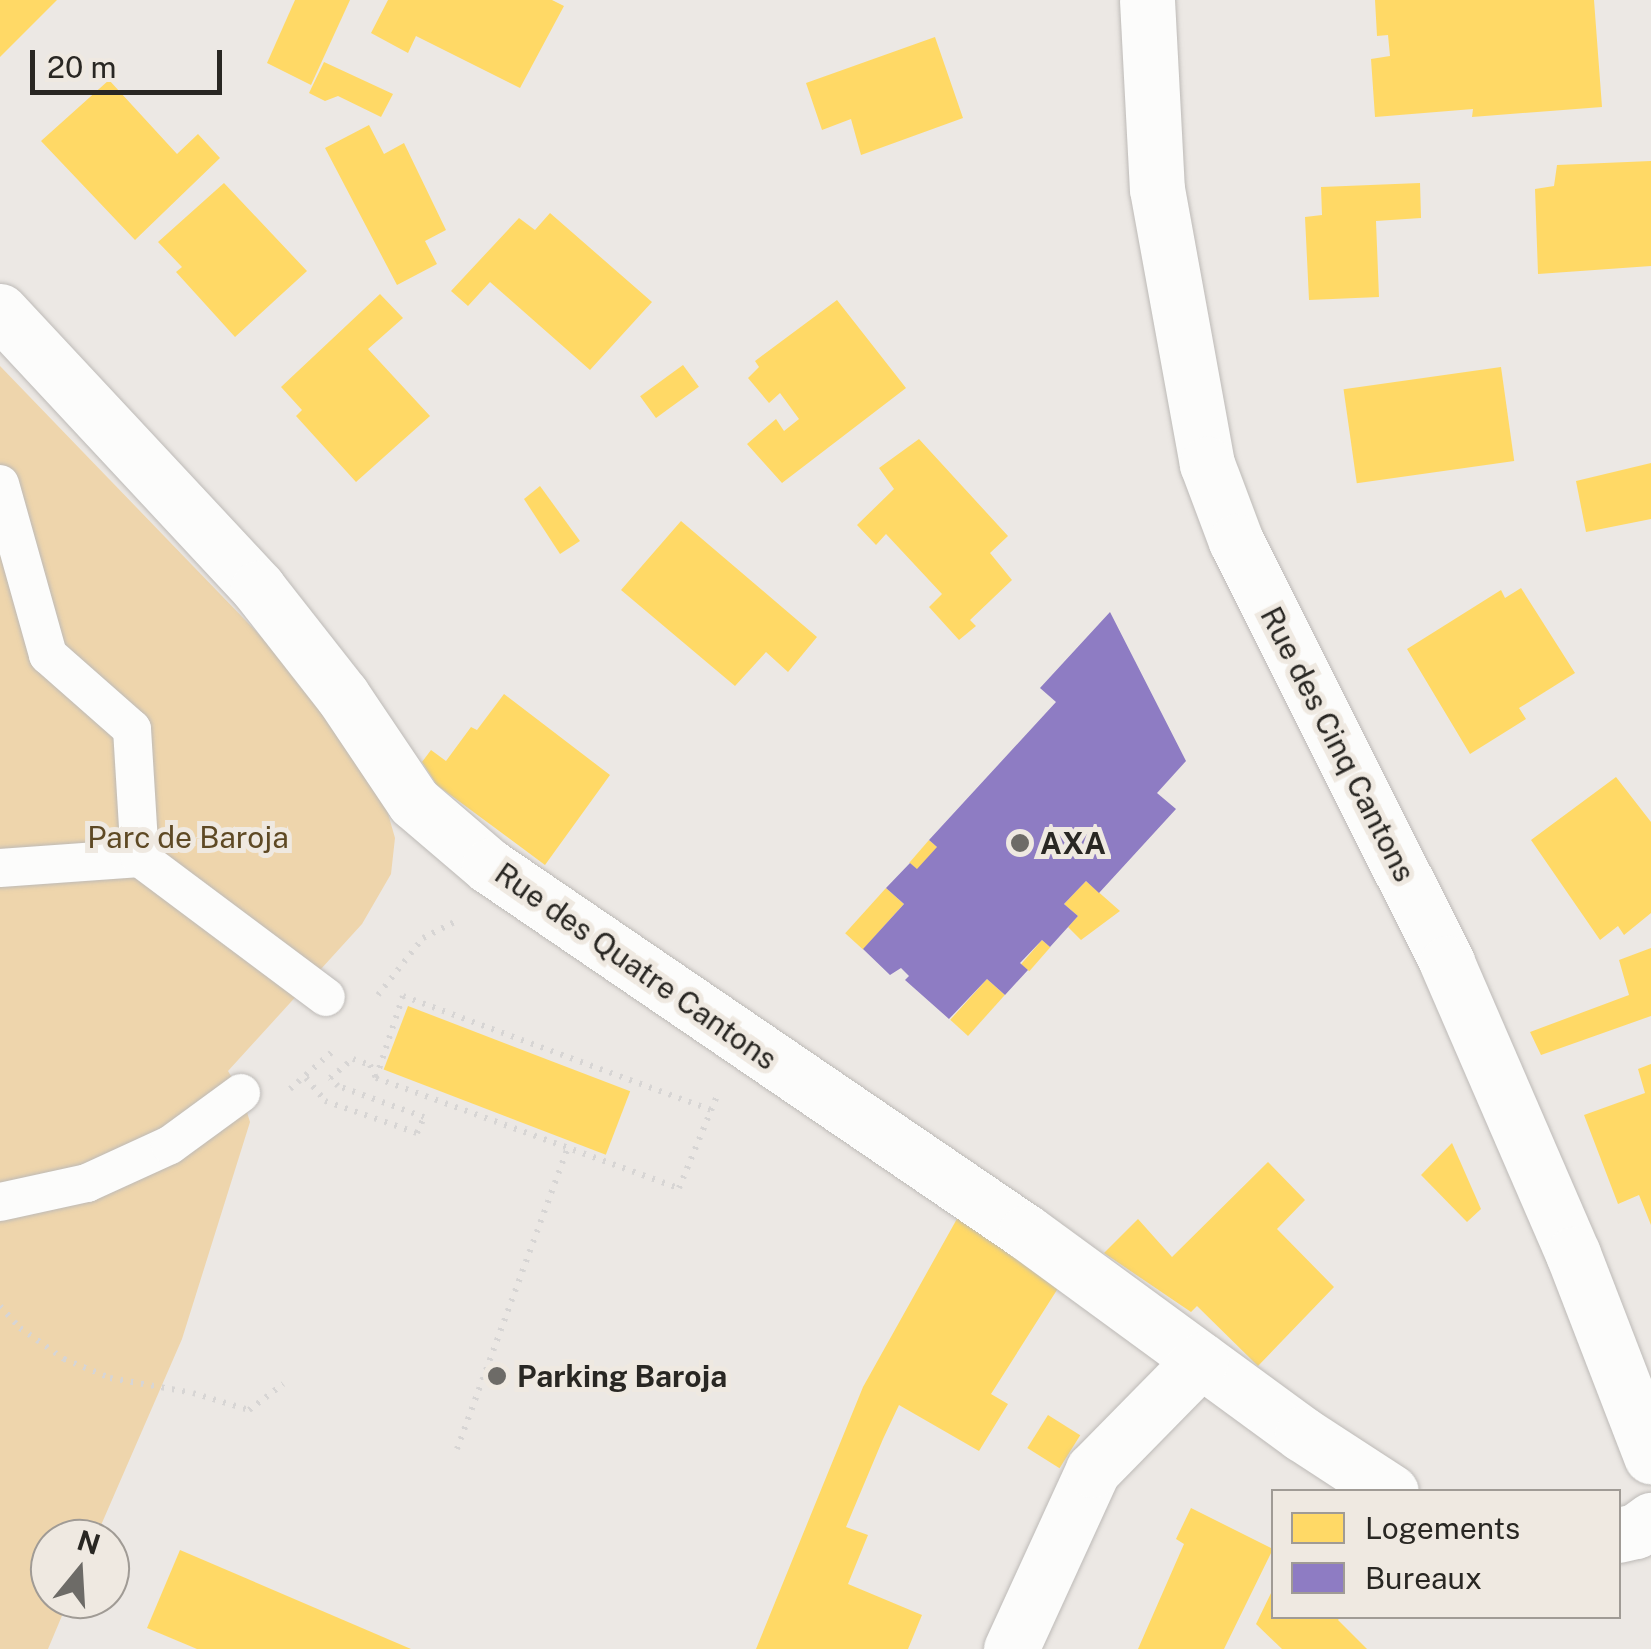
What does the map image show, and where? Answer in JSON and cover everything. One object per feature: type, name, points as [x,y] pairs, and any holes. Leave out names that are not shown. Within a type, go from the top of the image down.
[{"type":"street","name":"Rue des Cinq Cantons","points":[[1146,0],[1157,189],[1207,464],[1236,541],[1447,963],[1573,1254],[1651,1456]]},
{"type":"street","name":"Rue des Quatre Cantons","points":[[0,311],[258,588],[342,696],[414,802],[490,866],[1026,1232],[1387,1489]]},
{"type":"street","points":[[1011,1649],[1093,1470],[1201,1360]]},
{"type":"street","points":[[1621,1534],[1636,1531],[1651,1520]]},
{"type":"lane","points":[[0,484],[48,655],[132,729],[140,858]]},
{"type":"lane","points":[[0,868],[140,858],[326,997]]},
{"type":"lane","points":[[0,1202],[88,1183],[170,1145],[241,1092]]},
{"type":"path","points":[[371,1004],[423,938],[447,922],[469,919]]},
{"type":"path","points":[[376,1078],[403,996],[710,1110]]},
{"type":"path","points":[[337,1046],[306,1078],[325,1100],[418,1133],[424,1117],[338,1086],[330,1078],[352,1059],[370,1066],[376,1078],[679,1188],[719,1090]]},
{"type":"path","points":[[456,1449],[568,1148]]},
{"type":"path","points":[[0,1306],[20,1328],[64,1358],[110,1378],[193,1392],[249,1410],[283,1384]]},
{"type":"green space","name":"Parc de Baroja","points":[[0,366],[331,709],[385,803],[395,838],[391,874],[362,924],[228,1071],[241,1093],[250,1122],[182,1339],[104,1519],[30,1519],[30,1619],[61,1619],[48,1649],[0,1649]]},
{"type":"building: Logements","points":[[0,0],[57,0],[0,57]]},
{"type":"building: Logements","points":[[295,0],[350,0],[311,85],[267,63]]},
{"type":"building: Logements","points":[[388,0],[552,0],[564,6],[520,88],[416,36],[408,53],[371,33]]},
{"type":"building: Logements","points":[[1375,0],[1594,0],[1602,107],[1472,117],[1473,109],[1375,117],[1371,59],[1390,56],[1388,35],[1377,36]]},
{"type":"building: Logements","points":[[935,37],[963,118],[861,155],[851,119],[822,130],[806,83]]},
{"type":"building: Logements","points":[[324,62],[393,94],[381,117],[338,96],[325,101],[309,93]]},
{"type":"building: Logements","points":[[109,80],[177,154],[198,134],[220,158],[135,240],[41,141]]},
{"type":"building: Logements","points":[[369,125],[384,154],[404,143],[446,230],[425,241],[437,264],[397,285],[325,148]]},
{"type":"building: Logements","points":[[1651,161],[1651,266],[1538,274],[1535,189],[1554,186],[1557,165]]},
{"type":"building: Logements","points":[[224,183],[307,271],[235,337],[176,272],[182,267],[158,242]]},
{"type":"building: Logements","points":[[1420,183],[1421,218],[1376,221],[1379,297],[1309,300],[1305,217],[1322,215],[1321,187]]},
{"type":"building: Logements","points":[[550,213],[652,302],[590,370],[490,282],[468,306],[451,291],[519,218],[535,230]]},
{"type":"building: Logements","points":[[380,294],[403,318],[368,349],[430,416],[356,482],[296,416],[302,410],[281,387]]},
{"type":"building: Logements","points":[[837,300],[906,388],[782,483],[747,444],[776,419],[784,431],[799,419],[780,393],[769,403],[748,378],[759,367],[755,361]]},
{"type":"building: Logements","points":[[683,365],[699,387],[656,418],[640,396]]},
{"type":"building: Logements","points":[[1501,367],[1514,461],[1357,483],[1344,389]]},
{"type":"building: Logements","points":[[919,439],[1008,536],[990,553],[1012,580],[970,620],[976,626],[959,640],[929,607],[942,594],[886,534],[876,545],[857,525],[894,489],[879,468]]},
{"type":"building: Logements","points":[[1651,463],[1651,519],[1586,532],[1576,481]]},
{"type":"building: Logements","points":[[540,486],[580,541],[560,554],[524,499]]},
{"type":"building: Logements","points":[[681,521],[817,637],[788,672],[766,652],[735,686],[621,590]]},
{"type":"building: Logements","points":[[1521,588],[1575,673],[1519,708],[1526,719],[1470,754],[1407,649],[1501,590],[1505,598]]},
{"type":"building: Logements","points":[[504,694],[610,775],[545,865],[437,785],[422,762],[431,750],[446,761],[471,727],[477,730]]},
{"type":"building: Logements","points":[[1616,777],[1651,822],[1651,913],[1624,935],[1618,926],[1600,940],[1531,840]]},
{"type":"building: Logements","points":[[929,840],[937,847],[918,870],[909,863]]},
{"type":"building: Logements","points":[[1086,881],[1120,911],[1081,940],[1068,927],[1078,916],[1064,904]]},
{"type":"building: Logements","points":[[886,888],[904,904],[863,949],[845,933]]},
{"type":"building: Logements","points":[[1042,940],[1050,947],[1029,971],[1021,964]]},
{"type":"building: Logements","points":[[1651,948],[1651,1016],[1541,1055],[1530,1032],[1629,995],[1619,960]]},
{"type":"building: Logements","points":[[987,979],[1005,995],[968,1036],[950,1020]]},
{"type":"building: Logements","points":[[408,1006],[630,1091],[606,1155],[384,1069]]},
{"type":"building: Logements","points":[[1651,1064],[1651,1225],[1639,1195],[1618,1204],[1584,1115],[1645,1093],[1638,1069]]},
{"type":"building: Logements","points":[[1452,1143],[1481,1209],[1467,1222],[1421,1175]]},
{"type":"building: Logements","points":[[1268,1162],[1305,1200],[1277,1229],[1334,1287],[1258,1366],[1197,1306],[1191,1312],[1104,1253],[1138,1219],[1172,1257]]},
{"type":"building: Logements","points":[[958,1217],[1062,1282],[991,1394],[1008,1404],[979,1451],[899,1405],[846,1527],[868,1535],[848,1584],[922,1615],[908,1649],[756,1649],[863,1387]]},
{"type":"building: Logements","points":[[1048,1415],[1080,1435],[1060,1468],[1027,1448]]},
{"type":"building: Logements","points":[[1191,1508],[1271,1548],[1224,1649],[1138,1649],[1184,1544],[1176,1539]]},
{"type":"building: Logements","points":[[180,1550],[411,1649],[197,1649],[147,1628]]},
{"type":"building: Logements","points":[[1271,1593],[1271,1619],[1339,1619],[1367,1649],[1282,1649],[1256,1624]]},
{"type":"building: Bureaux","points":[[1110,612],[1186,761],[1157,793],[1176,809],[1099,893],[1086,881],[1064,904],[1078,916],[1050,947],[1042,940],[1020,963],[1028,970],[1005,995],[987,979],[949,1019],[905,980],[909,976],[901,968],[890,975],[863,949],[904,904],[886,888],[910,863],[917,869],[937,847],[929,840],[1056,702],[1040,688]]},
{"type":"place","name":"AXA","points":[[1020,843]]},
{"type":"place","name":"Parking Baroja","points":[[497,1376]]}]
